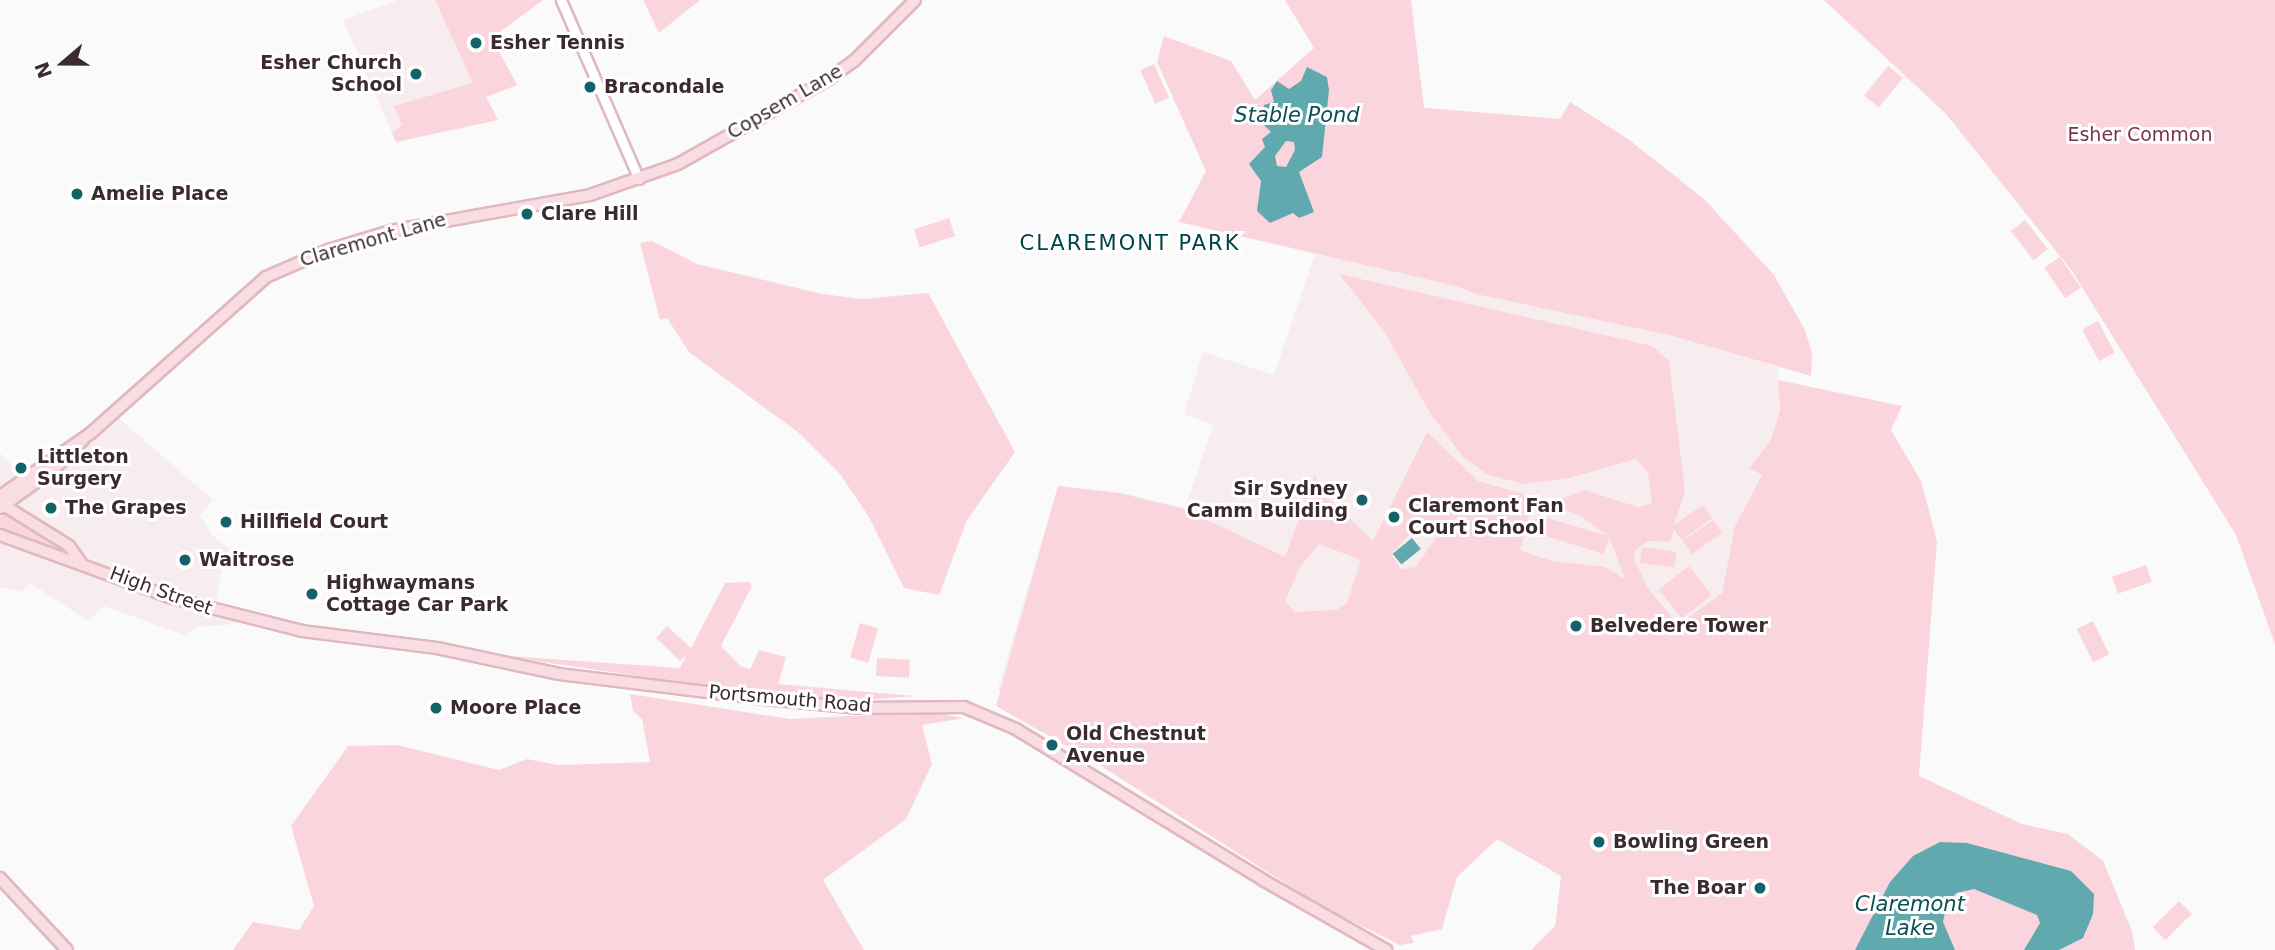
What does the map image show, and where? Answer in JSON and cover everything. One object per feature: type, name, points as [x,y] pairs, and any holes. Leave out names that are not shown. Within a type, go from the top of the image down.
[{"type":"main road","name":"Copsem Lane","points":[[639,179],[678,164],[829,79],[854,61],[915,0]]},
{"type":"main road","name":"Claremont Lane","points":[[1,503],[53,470],[237,299],[288,265],[390,231],[555,203],[639,179]]},
{"type":"main road","name":"High Street","points":[[1,503],[69,546],[80,561]]},
{"type":"main road","name":"High Street","points":[[0,535],[80,561],[149,590],[243,619]]},
{"type":"main road","name":"Portsmouth Road","points":[[243,619],[339,637],[437,648],[499,663],[609,681],[859,708],[964,707],[1016,729],[1386,950]]},
{"type":"main road","points":[[0,878],[67,950]]},
{"type":"street","points":[[561,0],[639,179]]},
{"type":"shaded area","name":"Esher Church School","points":[[398,0],[435,0],[481,98],[498,120],[396,142],[343,20]]},
{"type":"shaded area","name":"Claremont Fan Court School","points":[[1375,104],[1560,119],[1665,334],[1778,367],[1780,410],[1771,440],[1749,468],[1762,475],[1735,526],[1722,593],[1663,637],[1643,614],[1319,905],[998,689],[1058,486],[1120,493],[1185,508],[1213,425],[1184,414],[1203,352],[1274,375],[1315,254],[1342,259]]},
{"type":"shaded area","points":[[108,409],[213,500],[200,515],[213,536],[230,549],[223,558],[216,603],[227,607],[237,624],[197,627],[184,635],[104,606],[88,621],[30,583],[22,592],[0,587],[0,453],[20,475],[81,434]]},
{"type":"green space","points":[[435,0],[543,0],[492,38],[517,85],[486,97],[498,120],[396,142],[392,133],[402,125],[394,106],[473,83]]},
{"type":"green space","points":[[643,0],[700,0],[659,33]]},
{"type":"green space","points":[[1285,0],[1411,0],[1424,108],[1560,119],[1570,102],[1628,139],[1704,199],[1774,275],[1805,330],[1812,353],[1811,376],[1665,334],[1476,294],[1456,286],[1179,222],[1206,171],[1157,62],[1164,36],[1231,61],[1255,100],[1314,48]]},
{"type":"green space","name":"Esher Common","points":[[1824,0],[2275,0],[2275,644],[2236,535],[2072,271],[1946,114]]},
{"type":"green space","points":[[1154,64],[1169,98],[1155,104],[1140,70]]},
{"type":"green space","points":[[1888,66],[1903,78],[1879,107],[1864,96]]},
{"type":"green space","points":[[949,218],[955,236],[920,248],[914,229]]},
{"type":"green space","points":[[2025,220],[2048,249],[2034,260],[2011,231]]},
{"type":"green space","points":[[652,241],[697,264],[822,294],[862,299],[928,293],[1015,452],[967,520],[939,595],[904,588],[869,517],[840,474],[799,433],[689,352],[667,318],[660,320],[640,243]]},
{"type":"green space","points":[[2060,257],[2081,288],[2065,298],[2044,268]]},
{"type":"green space","points":[[1339,274],[1652,346],[1669,361],[1685,491],[1674,525],[1703,505],[1712,518],[1682,540],[1674,529],[1670,542],[1648,541],[1635,551],[1634,559],[1648,588],[1678,625],[1722,593],[1735,526],[1762,475],[1749,468],[1771,440],[1780,410],[1778,380],[1902,406],[1891,430],[1921,481],[1937,541],[1919,776],[2022,824],[2068,834],[2103,861],[2132,931],[2135,950],[1531,950],[1555,926],[1561,876],[1497,839],[1457,877],[1442,929],[1411,936],[1414,943],[1400,945],[1319,905],[1098,764],[996,706],[1058,486],[1120,493],[1184,509],[1285,557],[1315,475],[1323,493],[1373,541],[1427,432],[1478,481],[1534,497],[1520,550],[1552,561],[1605,567],[1625,579],[1609,537],[1604,554],[1532,532],[1537,515],[1608,536],[1581,516],[1549,504],[1584,490],[1638,507],[1652,504],[1648,473],[1636,459],[1569,478],[1525,484],[1488,475],[1463,457],[1430,413],[1384,331]],"holes":[[[1417,527],[1442,528],[1416,567],[1401,569],[1391,554]],[[1319,544],[1361,560],[1347,603],[1336,610],[1295,612],[1285,601],[1300,567]]]},
{"type":"green space","points":[[2098,321],[2115,353],[2099,361],[2082,329]]},
{"type":"green space","points":[[7,513],[68,553],[0,529],[0,517]]},
{"type":"green space","points":[[1713,520],[1722,533],[1692,554],[1683,541]]},
{"type":"green space","points":[[1642,547],[1677,552],[1674,568],[1640,563]]},
{"type":"green space","points":[[2146,565],[2152,582],[2118,594],[2112,577]]},
{"type":"green space","points":[[1689,566],[1712,595],[1682,619],[1659,589]]},
{"type":"green space","points":[[749,582],[752,586],[721,646],[740,666],[750,669],[759,650],[786,657],[778,684],[915,696],[852,701],[776,696],[495,655],[680,668],[686,656],[680,661],[656,638],[667,626],[691,648],[725,583]]},
{"type":"green space","points":[[2093,621],[2109,654],[2093,662],[2077,629]]},
{"type":"green space","points":[[860,623],[878,628],[868,663],[850,658]]},
{"type":"green space","points":[[877,658],[910,660],[909,678],[876,676]]},
{"type":"green space","points":[[630,694],[790,719],[930,712],[964,718],[922,725],[932,764],[906,819],[823,880],[864,950],[233,950],[253,922],[299,930],[314,906],[291,826],[348,746],[397,745],[499,770],[527,759],[558,765],[650,762],[642,719],[633,711]]},
{"type":"green space","points":[[2179,901],[2192,914],[2166,940],[2153,927]]},
{"type":"water","name":"Stable Pond","points":[[1307,67],[1327,77],[1329,90],[1322,157],[1299,172],[1314,212],[1299,218],[1293,213],[1270,223],[1257,211],[1261,181],[1249,164],[1265,147],[1262,139],[1271,132],[1259,120],[1264,105],[1274,102],[1271,90],[1277,81],[1289,89],[1301,81]],"holes":[[[1286,141],[1294,142],[1295,150],[1286,167],[1277,166],[1275,156]]]},
{"type":"water","points":[[1412,538],[1421,549],[1401,565],[1393,554]]},
{"type":"water","name":"Claremont Lake","points":[[1940,842],[1967,843],[2071,871],[2094,894],[2093,914],[2083,938],[2059,950],[2024,950],[2040,923],[2037,915],[1974,889],[1956,893],[1946,907],[1943,922],[1955,950],[1855,950],[1890,882],[1913,856]]},
{"type":"place","name":"Esher Tennis","points":[[476,43]]},
{"type":"place","name":"Esher Church School","points":[[416,74]]},
{"type":"place","name":"Bracondale","points":[[590,87]]},
{"type":"place","name":"Amelie Place","points":[[77,194]]},
{"type":"place","name":"Clare Hill","points":[[527,214]]},
{"type":"place","name":"Littleton Surgery","points":[[21,468]]},
{"type":"place","name":"Sir Sydney Camm Building","points":[[1362,500]]},
{"type":"place","name":"The Grapes","points":[[51,508]]},
{"type":"place","name":"Claremont Fan Court School","points":[[1394,517]]},
{"type":"place","name":"Hillfield Court","points":[[226,522]]},
{"type":"place","name":"Waitrose","points":[[185,560]]},
{"type":"place","name":"Highwaymans Cottage Car Park","points":[[312,594]]},
{"type":"place","name":"Belvedere Tower","points":[[1576,626]]},
{"type":"place","name":"Moore Place","points":[[436,708]]},
{"type":"place","name":"Old Chestnut Avenue","points":[[1052,745]]},
{"type":"place","name":"Bowling Green","points":[[1599,842]]},
{"type":"place","name":"The Boar","points":[[1760,888]]},
{"type":"district","name":"CLAREMONT PARK","points":[[1130,243]]}]
